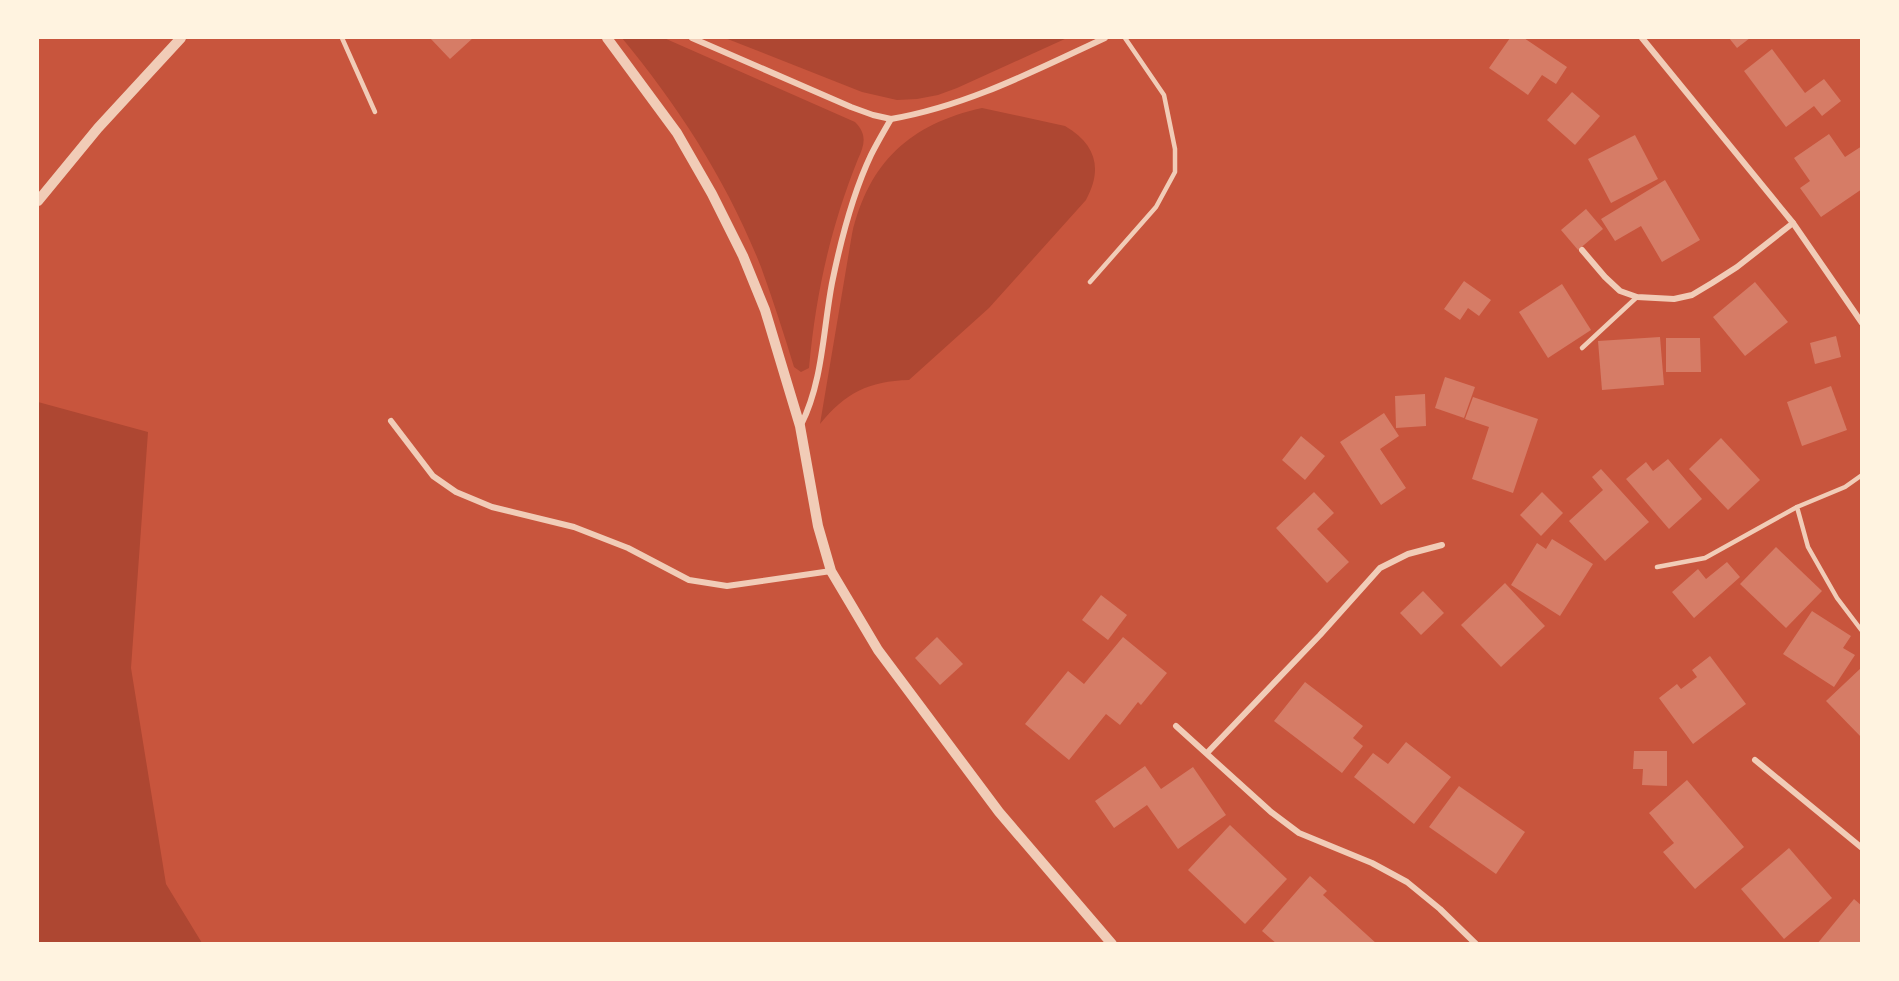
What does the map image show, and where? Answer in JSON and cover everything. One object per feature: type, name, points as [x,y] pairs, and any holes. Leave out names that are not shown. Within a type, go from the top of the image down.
[{"type":"street","points":[[38,201],[98,128],[181,38]]},
{"type":"street","points":[[607,38],[677,133],[712,194],[743,256],[765,310],[800,426],[818,526],[831,571],[878,650],[999,812],[1112,944]]},
{"type":"street","points":[[692,38],[851,107],[891,119],[938,109],[976,95],[1105,38]]},
{"type":"street","points":[[1642,38],[1793,223],[1862,323]]},
{"type":"street","points":[[800,426],[816,387],[832,283],[846,225],[864,170],[891,119]]},
{"type":"street","points":[[1582,250],[1620,291],[1637,297],[1674,299],[1692,295],[1737,267],[1793,223]]},
{"type":"street","points":[[391,421],[433,476],[456,492],[492,507],[574,527],[628,548],[689,580],[728,586],[831,571]]},
{"type":"street","points":[[1207,753],[1312,644],[1380,568],[1408,554],[1442,545]]},
{"type":"street","points":[[1176,726],[1271,812],[1299,833],[1372,863],[1407,882],[1440,909],[1476,944]]},
{"type":"street","points":[[1755,760],[1862,849]]},
{"type":"lane","points":[[342,38],[375,112]]},
{"type":"lane","points":[[1090,282],[1156,207],[1175,172],[1175,149],[1164,95],[1125,38]]},
{"type":"lane","points":[[1582,348],[1637,297]]},
{"type":"lane","points":[[1658,567],[1705,558],[1797,507],[1845,487],[1862,475]]},
{"type":"lane","points":[[1797,507],[1808,547],[1837,598],[1862,631]]},
{"type":"shaded area","points":[[622,38],[664,38],[855,122],[862,131],[864,139],[862,149],[832,236],[820,287],[809,368],[801,372],[794,367],[761,267],[718,176],[663,91]]},
{"type":"shaded area","points":[[725,38],[1067,38],[938,95],[897,100],[862,92]]},
{"type":"shaded area","points":[[982,108],[1065,126],[1076,133],[1090,149],[1094,158],[1094,178],[1086,200],[989,308],[909,380],[882,383],[859,391],[839,404],[820,424],[852,234],[869,186],[896,150],[914,136],[934,124]]},
{"type":"shaded area","points":[[38,402],[148,432],[131,668],[166,884],[202,943],[38,943]]},
{"type":"building","points":[[430,38],[473,38],[450,59]]},
{"type":"building","points":[[1510,38],[1524,38],[1567,67],[1556,84],[1542,75],[1528,95],[1489,68]]},
{"type":"building","points":[[1729,38],[1750,38],[1737,48]]},
{"type":"building","points":[[1772,49],[1805,93],[1824,79],[1841,101],[1822,116],[1814,106],[1786,127],[1744,71]]},
{"type":"building","points":[[1572,92],[1600,116],[1575,145],[1547,120]]},
{"type":"building","points":[[1829,134],[1845,157],[1862,146],[1862,189],[1821,217],[1800,188],[1810,181],[1794,158]]},
{"type":"building","points":[[1635,135],[1658,179],[1611,203],[1588,159]]},
{"type":"building","points":[[1665,180],[1700,240],[1662,262],[1641,226],[1615,241],[1601,219]]},
{"type":"building","points":[[1586,209],[1603,229],[1578,250],[1561,230]]},
{"type":"building","points":[[1464,281],[1491,300],[1479,316],[1468,308],[1460,320],[1444,309]]},
{"type":"building","points":[[1755,282],[1788,322],[1745,356],[1713,317]]},
{"type":"building","points":[[1562,284],[1591,330],[1548,358],[1519,312]]},
{"type":"building","points":[[1836,336],[1841,357],[1815,364],[1810,343]]},
{"type":"building","points":[[1660,337],[1664,385],[1602,390],[1598,341]]},
{"type":"building","points":[[1666,338],[1700,338],[1701,372],[1666,372]]},
{"type":"building","points":[[1445,377],[1475,387],[1464,418],[1435,408]]},
{"type":"building","points":[[1831,386],[1847,430],[1802,446],[1787,402]]},
{"type":"building","points":[[1425,394],[1426,426],[1396,428],[1395,396]]},
{"type":"building","points":[[1473,397],[1538,419],[1513,493],[1472,479],[1489,427],[1465,419]]},
{"type":"building","points":[[1384,413],[1399,436],[1380,449],[1406,488],[1381,505],[1340,442]]},
{"type":"building","points":[[1301,436],[1325,456],[1305,480],[1282,460]]},
{"type":"building","points":[[1721,438],[1760,480],[1728,510],[1689,469]]},
{"type":"building","points":[[1668,459],[1702,499],[1669,529],[1626,479],[1646,462],[1653,471]]},
{"type":"building","points":[[1601,469],[1649,522],[1605,561],[1569,521],[1603,490],[1592,477]]},
{"type":"building","points":[[1314,492],[1334,513],[1317,529],[1349,562],[1327,583],[1276,528]]},
{"type":"building","points":[[1542,492],[1563,513],[1541,536],[1520,515]]},
{"type":"building","points":[[1552,539],[1593,564],[1560,616],[1511,585],[1537,543],[1546,549]]},
{"type":"building","points":[[1776,547],[1822,591],[1786,628],[1740,584]]},
{"type":"building","points":[[1727,562],[1740,577],[1694,618],[1672,592],[1698,569],[1706,579]]},
{"type":"building","points":[[1505,583],[1545,626],[1501,667],[1461,625]]},
{"type":"building","points":[[1423,591],[1444,613],[1421,635],[1400,613]]},
{"type":"building","points":[[1101,595],[1127,615],[1108,640],[1082,620]]},
{"type":"building","points":[[1812,611],[1851,636],[1843,648],[1855,655],[1834,687],[1783,654]]},
{"type":"building","points":[[937,637],[963,664],[940,685],[915,658]]},
{"type":"building","points":[[1123,637],[1167,673],[1141,705],[1138,702],[1120,725],[1106,714],[1069,760],[1025,724],[1068,671],[1084,684]]},
{"type":"building","points":[[1710,656],[1746,704],[1693,744],[1659,698],[1677,684],[1681,689],[1697,677],[1692,670]]},
{"type":"building","points":[[1862,667],[1862,738],[1826,701]]},
{"type":"building","points":[[1305,682],[1363,726],[1353,738],[1363,746],[1342,773],[1274,721]]},
{"type":"building","points":[[1406,742],[1451,777],[1414,824],[1354,777],[1373,753],[1388,764]]},
{"type":"building","points":[[1634,751],[1667,751],[1667,786],[1642,785],[1643,769],[1633,769]]},
{"type":"building","points":[[1145,766],[1161,789],[1193,767],[1226,815],[1178,849],[1147,805],[1114,828],[1095,801]]},
{"type":"building","points":[[1687,780],[1744,847],[1695,889],[1663,852],[1674,843],[1649,813]]},
{"type":"building","points":[[1459,786],[1525,832],[1496,874],[1429,827]]},
{"type":"building","points":[[1230,825],[1287,879],[1245,924],[1188,870]]},
{"type":"building","points":[[1789,848],[1832,898],[1784,939],[1741,889]]},
{"type":"building","points":[[1310,876],[1327,891],[1323,895],[1377,944],[1277,944],[1262,931]]},
{"type":"building","points":[[1854,899],[1862,906],[1862,944],[1817,944]]}]
